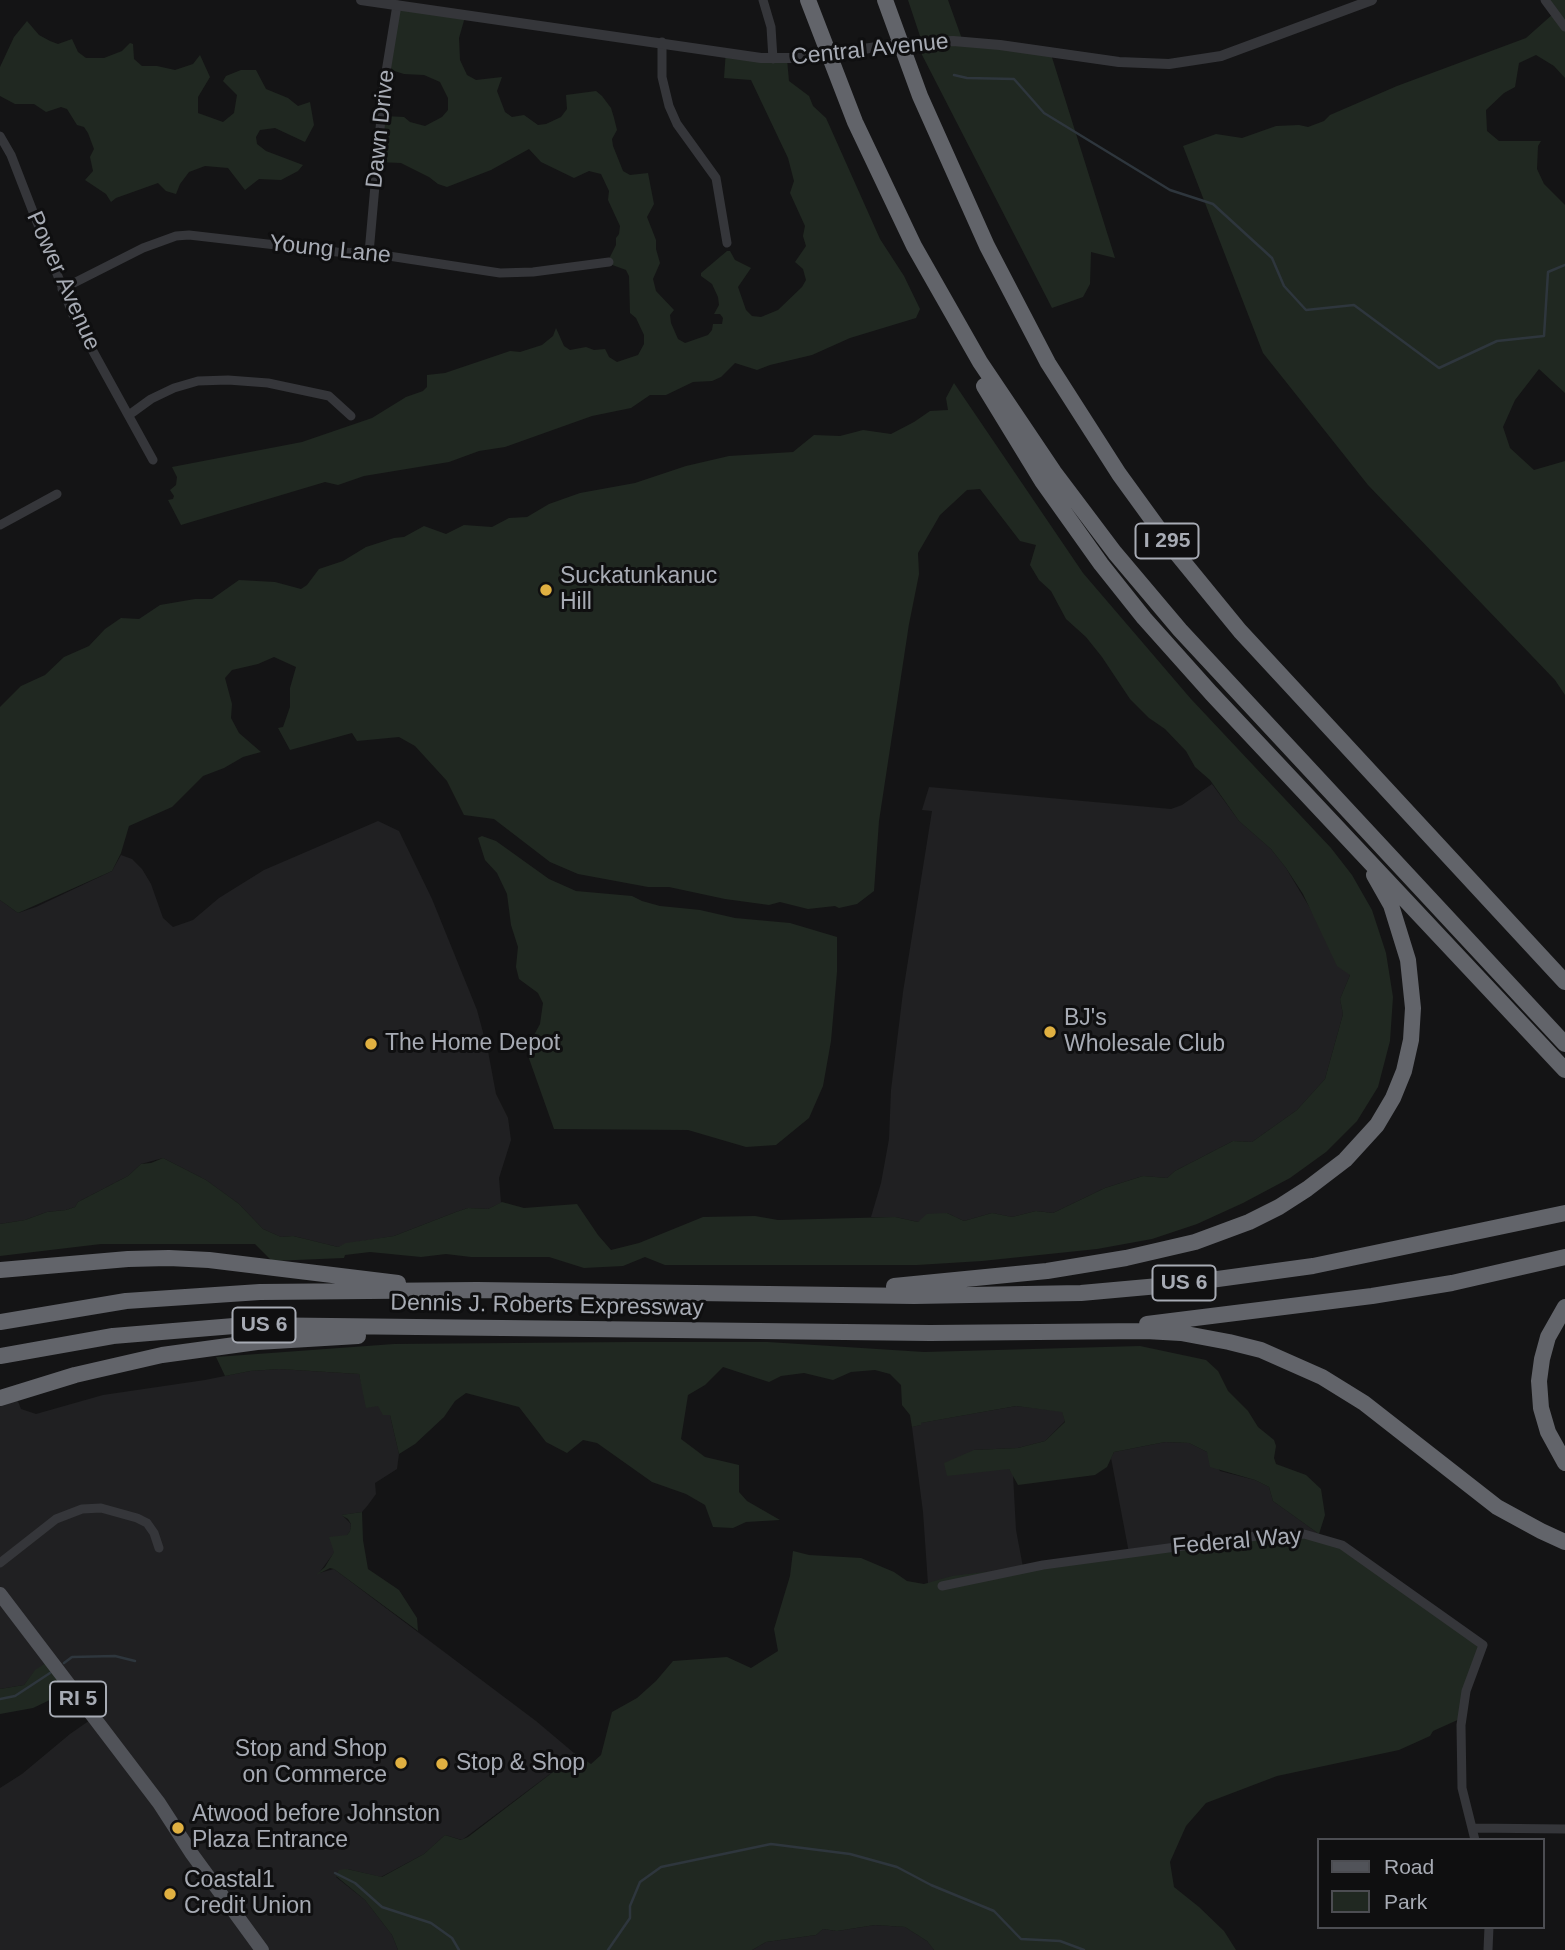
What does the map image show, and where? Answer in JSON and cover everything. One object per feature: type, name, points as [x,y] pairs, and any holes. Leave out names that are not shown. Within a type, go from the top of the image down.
[{"type":"highway","name":"I 295","points":[[808,0],[835,74],[869,153],[914,246],[998,391],[1035,446],[1129,570],[1225,679],[1565,1044]]},
{"type":"highway","name":"I 295","points":[[885,0],[960,189],[1017,306],[1065,391],[1132,492],[1177,554],[1240,631],[1565,982]]},
{"type":"highway","points":[[914,246],[941,308],[1005,425],[1081,537],[1144,618],[1565,1070]]},
{"type":"highway","points":[[797,1295],[1037,1272],[1126,1258],[1174,1247],[1223,1233],[1264,1215],[1307,1189],[1345,1160],[1377,1125],[1394,1098],[1409,1055],[1413,1008],[1408,960],[1391,905],[1372,871],[1331,821]]},
{"type":"highway","points":[[1531,945],[1565,976]]},
{"type":"highway","name":"US 6","points":[[797,1295],[1014,1295],[1081,1293],[1181,1284],[1346,1260],[1565,1213]]},
{"type":"highway","points":[[1096,1333],[1163,1321],[1400,1291],[1476,1278],[1565,1257]]},
{"type":"highway","points":[[0,1270],[128,1259],[180,1258],[477,1290]]},
{"type":"highway","name":"Dennis J. Roberts Expressway","points":[[0,1322],[92,1306],[193,1295],[260,1292],[477,1290],[797,1295]]},
{"type":"highway","points":[[1565,1307],[1548,1337],[1539,1381],[1544,1420],[1553,1444],[1565,1463]]},
{"type":"highway","name":"Dennis J. Roberts Expressway","points":[[0,1356],[113,1336],[212,1327],[290,1325],[1096,1333]]},
{"type":"highway","points":[[0,1398],[106,1367],[223,1346],[321,1337],[530,1328]]},
{"type":"highway","name":"US 6","points":[[1096,1333],[1155,1331],[1197,1335],[1253,1348],[1300,1366],[1337,1385],[1364,1404],[1497,1507],[1565,1542]]},
{"type":"main road","name":"RI 5","points":[[0,1594],[159,1803],[197,1861],[262,1950]]},
{"type":"street","name":"Central Avenue","points":[[361,0],[773,59],[814,57],[937,40],[1000,45],[1119,62],[1186,63],[1221,57],[1372,0]]},
{"type":"street","points":[[763,0],[771,27],[773,59]]},
{"type":"street","points":[[1545,0],[1565,27]]},
{"type":"street","name":"Dawn Drive","points":[[369,253],[384,84],[397,5]]},
{"type":"street","points":[[662,43],[662,77],[668,106],[677,124],[716,178],[727,243]]},
{"type":"street","name":"Power Avenue","points":[[0,136],[78,324],[153,460]]},
{"type":"street","name":"Young Lane","points":[[62,289],[116,260],[176,236],[204,235],[337,252],[369,253],[500,273],[533,272],[609,262]]},
{"type":"street","points":[[129,415],[151,399],[174,388],[198,382],[228,380],[268,383],[329,396],[351,416]]},
{"type":"street","points":[[0,525],[57,494]]},
{"type":"street","points":[[0,1563],[56,1519],[82,1509],[101,1508],[147,1523],[159,1548]]},
{"type":"street","name":"Federal Way","points":[[942,1586],[1043,1565],[1257,1536],[1314,1535],[1350,1551],[1483,1645],[1464,1702],[1461,1725],[1462,1788],[1472,1828]]},
{"type":"street","points":[[1474,1838],[1472,1828],[1565,1829]]},
{"type":"street","points":[[1488,1950],[1489,1929]]},
{"type":"shaded area","points":[[1212,784],[1239,821],[1271,849],[1286,868],[1350,975],[1340,999],[1343,1014],[1325,1079],[1297,1110],[1252,1142],[1233,1141],[1175,1171],[1167,1178],[1143,1176],[1105,1188],[1053,1213],[1036,1211],[1012,1217],[992,1213],[964,1221],[947,1213],[918,1222],[895,1217],[871,1217],[889,1139],[891,1090],[903,992],[932,811],[922,810],[929,787],[1171,809],[1182,805]]},
{"type":"shaded area","points":[[378,821],[399,831],[432,899],[477,1010],[496,1094],[508,1118],[511,1140],[499,1178],[501,1203],[488,1209],[468,1208],[394,1236],[338,1247],[293,1236],[281,1237],[263,1229],[239,1204],[206,1180],[163,1158],[141,1164],[128,1176],[78,1202],[75,1207],[0,1224],[0,900],[18,913],[36,907],[112,871],[121,855],[132,859],[142,869],[151,884],[163,918],[173,927],[193,920],[219,898],[264,870]]},
{"type":"shaded area","points":[[279,1369],[359,1374],[362,1385],[390,1415],[399,1454],[397,1469],[375,1483],[376,1494],[362,1512],[342,1515],[351,1524],[350,1531],[319,1573],[334,1569],[536,1721],[574,1753],[570,1759],[462,1840],[445,1835],[424,1854],[381,1877],[347,1869],[336,1877],[365,1900],[392,1935],[398,1950],[0,1950],[0,1788],[93,1718],[52,1662],[35,1671],[24,1685],[0,1689],[0,1396],[14,1391],[21,1409],[36,1414],[103,1395],[250,1371]]},
{"type":"shaded area","points":[[1016,1406],[1062,1411],[1065,1421],[1045,1441],[1018,1448],[974,1450],[1009,1469],[1013,1474],[1016,1530],[1023,1567],[928,1584],[923,1512],[912,1427],[920,1423]]},
{"type":"shaded area","points":[[1165,1442],[1189,1443],[1207,1452],[1220,1471],[1255,1480],[1269,1487],[1273,1501],[1319,1534],[1129,1553],[1111,1458],[1114,1452]]},
{"type":"shaded area","points":[[875,1925],[905,1927],[927,1941],[934,1950],[752,1950],[766,1942],[816,1935],[823,1929],[837,1931]]},
{"type":"green space","points":[[908,0],[948,0],[962,39],[1050,51],[1115,258],[1091,252],[1090,284],[1083,297],[1052,308],[919,49],[917,42],[921,39]]},
{"type":"green space","points":[[1545,0],[1565,0],[1565,78],[1554,66],[1536,55],[1519,63],[1515,87],[1504,93],[1486,110],[1487,131],[1499,141],[1541,141],[1538,146],[1537,169],[1544,184],[1565,205],[1565,393],[1539,369],[1515,400],[1503,427],[1510,448],[1534,470],[1565,461],[1565,695],[1555,680],[1368,485],[1263,353],[1183,146],[1216,134],[1242,138],[1276,126],[1308,127],[1324,121],[1330,115],[1397,86],[1526,38],[1553,14]]},
{"type":"green space","points":[[397,8],[465,17],[459,38],[460,60],[467,75],[476,80],[502,77],[497,91],[505,112],[512,117],[524,115],[538,125],[546,124],[561,117],[567,109],[566,95],[596,91],[602,96],[611,108],[614,118],[617,130],[612,139],[613,146],[623,171],[630,175],[648,173],[654,204],[647,217],[656,240],[660,263],[653,279],[656,291],[674,310],[670,315],[671,323],[678,339],[685,343],[708,335],[713,324],[722,324],[723,318],[720,314],[714,314],[719,305],[718,297],[712,284],[701,276],[701,273],[727,251],[730,251],[735,260],[751,268],[738,287],[746,310],[752,316],[761,317],[778,310],[806,280],[803,269],[795,262],[806,246],[803,236],[805,226],[790,193],[794,181],[788,158],[751,80],[724,78],[726,50],[787,59],[789,81],[809,96],[813,106],[826,118],[880,239],[904,276],[920,309],[916,318],[850,338],[812,355],[757,370],[735,363],[721,377],[712,381],[693,382],[666,395],[650,395],[631,408],[592,416],[505,447],[479,451],[449,462],[364,476],[338,485],[325,482],[181,525],[168,500],[173,499],[170,490],[176,485],[177,477],[172,467],[302,442],[372,418],[406,397],[423,391],[427,387],[427,375],[445,373],[510,351],[520,352],[542,345],[553,336],[556,328],[564,346],[570,350],[586,347],[594,350],[605,349],[609,357],[617,362],[638,355],[644,344],[644,335],[636,318],[630,313],[629,276],[626,270],[607,263],[616,245],[620,226],[608,200],[609,191],[601,174],[589,171],[574,178],[541,162],[529,149],[491,170],[447,187],[401,163],[378,162],[384,116],[404,117],[410,122],[425,126],[442,117],[448,110],[448,98],[440,82],[424,75],[404,74],[388,69]]},
{"type":"green space","points":[[27,21],[39,35],[50,41],[58,44],[72,39],[78,52],[86,58],[104,58],[122,51],[130,43],[133,44],[134,59],[142,66],[175,70],[193,64],[200,55],[210,77],[198,97],[198,113],[223,122],[234,113],[237,95],[223,81],[226,76],[241,70],[256,70],[266,89],[288,98],[298,106],[310,102],[314,125],[305,142],[275,128],[260,130],[256,137],[257,144],[266,151],[303,165],[298,171],[281,180],[259,179],[245,190],[228,168],[205,166],[189,172],[176,194],[166,191],[158,183],[111,202],[106,194],[85,180],[93,171],[90,157],[94,149],[84,127],[77,125],[67,109],[61,107],[46,112],[34,104],[15,104],[0,96],[0,67],[14,37]]},
{"type":"green space","points":[[954,383],[1083,573],[1191,699],[1331,848],[1352,875],[1372,910],[1386,953],[1393,997],[1390,1041],[1378,1087],[1357,1121],[1326,1152],[1290,1178],[1243,1203],[1197,1224],[1152,1239],[1097,1249],[982,1261],[917,1265],[665,1265],[645,1257],[623,1266],[584,1268],[549,1257],[471,1257],[446,1254],[421,1257],[370,1252],[345,1255],[344,1258],[272,1261],[255,1244],[101,1244],[0,1256],[0,1224],[75,1207],[78,1202],[128,1176],[141,1164],[163,1158],[206,1180],[239,1204],[263,1229],[281,1237],[293,1236],[338,1247],[346,1243],[394,1236],[468,1208],[488,1209],[502,1202],[524,1208],[577,1204],[611,1250],[639,1243],[703,1217],[755,1216],[778,1220],[895,1217],[918,1222],[927,1214],[947,1213],[964,1221],[992,1213],[1012,1217],[1036,1211],[1053,1213],[1105,1188],[1143,1176],[1167,1178],[1175,1171],[1233,1141],[1252,1142],[1297,1110],[1325,1079],[1343,1014],[1340,999],[1350,975],[1337,966],[1303,894],[1286,868],[1271,849],[1239,821],[1210,780],[1195,767],[1186,751],[1130,699],[1102,657],[1086,637],[1066,619],[1051,591],[1039,580],[1030,565],[1036,545],[1020,541],[980,489],[967,490],[940,515],[918,553],[919,574],[879,821],[874,891],[857,904],[839,908],[835,906],[808,909],[780,902],[769,905],[578,874],[550,862],[494,819],[464,815],[447,781],[415,746],[399,737],[357,741],[352,733],[290,750],[278,728],[283,727],[290,707],[290,688],[296,667],[274,657],[232,670],[225,678],[232,704],[231,718],[239,733],[261,752],[243,757],[203,776],[172,807],[129,826],[112,871],[18,913],[0,900],[0,707],[21,686],[45,675],[64,657],[89,646],[105,629],[121,618],[139,619],[160,605],[212,599],[239,580],[275,582],[301,589],[319,569],[343,561],[366,547],[404,537],[424,526],[446,534],[464,525],[492,527],[509,518],[527,517],[549,504],[580,493],[635,483],[686,466],[729,456],[793,452],[814,435],[840,436],[863,430],[891,434],[930,411],[948,410],[946,398]]},
{"type":"green space","points":[[482,836],[496,841],[549,879],[576,891],[632,896],[660,906],[700,910],[735,918],[790,923],[837,937],[831,1041],[823,1086],[809,1118],[776,1145],[746,1147],[688,1130],[554,1129],[526,1050],[540,1024],[543,1003],[538,993],[519,979],[516,967],[518,947],[511,925],[507,894],[497,873],[485,860],[478,838]]},
{"type":"green space","points":[[768,1342],[924,1352],[1140,1346],[1206,1360],[1218,1371],[1228,1391],[1248,1411],[1258,1427],[1274,1440],[1276,1464],[1306,1475],[1321,1489],[1325,1515],[1319,1534],[1273,1501],[1269,1487],[1255,1480],[1210,1467],[1207,1452],[1189,1443],[1165,1442],[1114,1452],[1107,1467],[1095,1475],[1018,1485],[1009,1469],[947,1476],[944,1463],[974,1450],[1018,1448],[1045,1441],[1065,1422],[1062,1412],[1016,1406],[921,1423],[912,1427],[910,1415],[902,1405],[901,1385],[890,1374],[875,1370],[851,1372],[833,1380],[804,1373],[781,1376],[769,1382],[723,1367],[705,1385],[688,1395],[681,1439],[705,1457],[739,1465],[739,1492],[747,1501],[780,1520],[746,1522],[733,1528],[713,1527],[705,1505],[686,1494],[652,1482],[597,1443],[583,1440],[567,1453],[546,1442],[519,1407],[466,1393],[455,1401],[444,1417],[415,1444],[399,1454],[390,1415],[383,1415],[378,1406],[366,1408],[359,1374],[279,1369],[225,1376],[216,1357],[394,1344]]},
{"type":"green space","points":[[362,1512],[368,1569],[399,1590],[417,1618],[418,1631],[334,1569],[330,1568],[316,1575],[325,1567],[334,1552],[329,1537],[347,1535],[350,1531],[351,1524],[341,1515]]},
{"type":"green space","points":[[1295,1534],[1349,1551],[1480,1645],[1462,1718],[1399,1750],[1277,1776],[1206,1803],[1186,1826],[1170,1862],[1174,1887],[1224,1931],[1236,1950],[934,1950],[927,1941],[905,1927],[875,1925],[837,1931],[823,1929],[816,1935],[766,1942],[752,1950],[398,1950],[392,1935],[365,1900],[336,1876],[339,1870],[347,1869],[382,1877],[424,1854],[445,1835],[461,1840],[468,1837],[570,1759],[574,1753],[591,1764],[601,1755],[612,1712],[637,1698],[673,1661],[727,1657],[751,1668],[778,1651],[774,1629],[790,1576],[793,1551],[809,1555],[861,1558],[894,1572],[907,1581],[924,1584],[952,1576]]},
{"type":"green space","points":[[49,1661],[69,1685],[54,1698],[33,1708],[0,1714],[0,1689],[24,1685],[35,1670]]},
{"type":"waterway","points":[[954,75],[967,78],[1014,79],[1044,113],[1170,190],[1213,204],[1272,258],[1284,286],[1306,310],[1354,305],[1439,368],[1497,341],[1544,336],[1548,272],[1565,265]]},
{"type":"waterway","points":[[64,1663],[72,1657],[115,1656],[135,1661]]},
{"type":"waterway","points":[[0,1699],[15,1696],[50,1673]]},
{"type":"waterway","points":[[608,1950],[630,1918],[630,1906],[640,1882],[661,1867],[771,1844],[850,1854],[897,1867],[931,1885],[994,1911],[1021,1939],[1060,1941],[1084,1950]]},
{"type":"waterway","points":[[335,1873],[355,1883],[382,1907],[431,1923],[452,1938],[459,1950]]},
{"type":"place","name":"Suckatunkanuc Hill","points":[[546,590]]},
{"type":"place","name":"BJ's Wholesale Club","points":[[1050,1032]]},
{"type":"place","name":"The Home Depot","points":[[371,1044]]},
{"type":"place","name":"Stop and Shop on Commerce","points":[[401,1763]]},
{"type":"place","name":"Stop & Shop","points":[[442,1764]]},
{"type":"place","name":"Atwood before Johnston Plaza Entrance","points":[[178,1828]]},
{"type":"place","name":"Coastal1 Credit Union","points":[[170,1894]]}]
